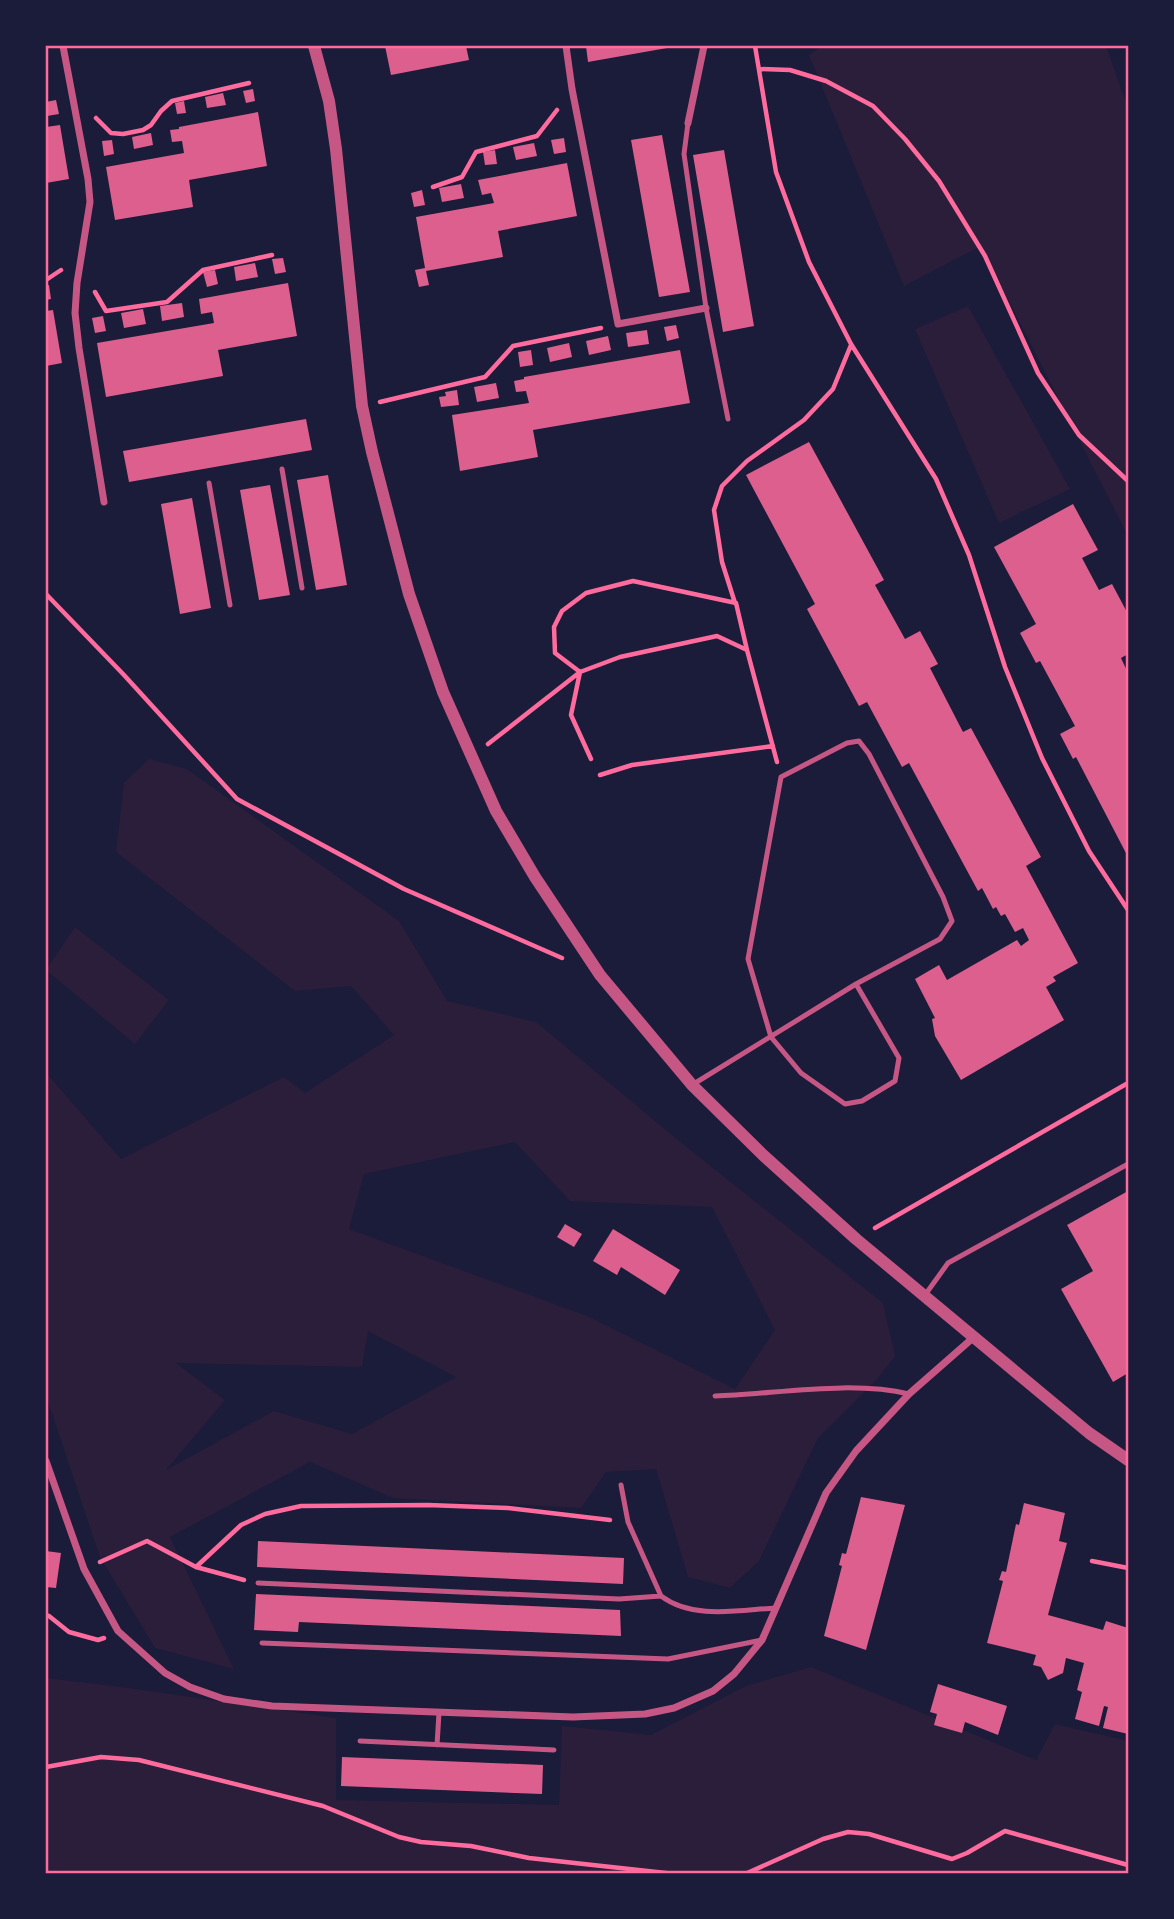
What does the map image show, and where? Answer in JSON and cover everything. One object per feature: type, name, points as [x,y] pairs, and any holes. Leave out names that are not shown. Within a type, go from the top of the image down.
[{"type":"street","points":[[63,46],[90,202],[75,313],[104,502]]},
{"type":"street","points":[[314,46],[329,101],[336,149],[362,406],[409,594],[443,692],[496,811],[535,877],[593,964],[692,1085],[763,1155],[856,1239],[1089,1433],[1129,1460]]},
{"type":"street","points":[[566,46],[618,324],[706,309]]},
{"type":"street","points":[[688,122],[704,46]]},
{"type":"street","points":[[46,1461],[84,1569],[118,1631],[166,1673],[190,1687],[224,1699],[272,1706],[573,1717],[645,1714],[664,1710],[713,1691],[734,1674],[762,1640],[826,1493],[856,1451],[909,1394],[974,1337]]},
{"type":"lane","points":[[688,122],[684,154],[706,309],[728,419]]},
{"type":"lane","points":[[282,469],[302,588]]},
{"type":"lane","points":[[209,483],[230,605]]},
{"type":"lane","points":[[692,1085],[771,1037],[856,984],[940,939],[952,921],[943,897],[869,754],[859,741],[846,743],[781,776],[748,959],[771,1037],[802,1073],[845,1104],[862,1101],[895,1081],[899,1058],[856,984]]},
{"type":"lane","points":[[925,1295],[948,1263],[1129,1164]]},
{"type":"lane","points":[[715,1396],[839,1389],[891,1390],[909,1394]]},
{"type":"lane","points":[[621,1485],[628,1522],[661,1596],[671,1604],[698,1610],[723,1611],[776,1608]]},
{"type":"lane","points":[[258,1583],[619,1599],[661,1596]]},
{"type":"lane","points":[[262,1643],[668,1659],[762,1640]]},
{"type":"lane","points":[[437,1745],[439,1713]]},
{"type":"lane","points":[[360,1741],[554,1750]]},
{"type":"path","points":[[755,46],[776,172],[809,262],[851,344],[936,479],[969,555],[1004,667],[1042,758],[1089,851],[1129,910]]},
{"type":"path","points":[[760,69],[790,70],[826,81],[873,106],[905,139],[939,181],[985,256],[1038,373],[1079,435],[1129,481]]},
{"type":"path","points":[[76,109],[87,112],[111,133],[143,131],[172,101],[249,83]]},
{"type":"path","points":[[433,187],[462,177],[476,152],[537,136],[572,89]]},
{"type":"path","points":[[77,283],[93,289],[106,311],[167,302],[203,270],[272,255]]},
{"type":"path","points":[[362,406],[485,377],[513,346],[618,324]]},
{"type":"path","points":[[781,776],[736,603],[722,562],[713,510],[722,485],[747,461],[804,420],[832,388],[851,344]]},
{"type":"path","points":[[580,673],[555,653],[554,627],[562,611],[586,593],[633,581],[736,603]]},
{"type":"path","points":[[46,594],[237,799],[404,889],[564,959]]},
{"type":"path","points":[[472,757],[580,673],[620,657],[717,636],[747,650]]},
{"type":"path","points":[[580,673],[571,715],[591,758]]},
{"type":"path","points":[[600,775],[632,765],[773,746]]},
{"type":"path","points":[[856,1239],[1129,1083]]},
{"type":"path","points":[[195,1567],[241,1525],[265,1514],[301,1506],[428,1505],[508,1508],[628,1522]]},
{"type":"path","points":[[84,1569],[147,1541],[195,1567],[258,1583]]},
{"type":"path","points":[[1092,1562],[1129,1568]]},
{"type":"path","points":[[50,1616],[69,1632],[99,1640],[118,1631]]},
{"type":"path","points":[[46,1766],[101,1757],[139,1759],[323,1806],[398,1837],[421,1842],[471,1846],[530,1858],[675,1874]]},
{"type":"path","points":[[745,1874],[822,1839],[848,1832],[869,1834],[952,1859],[1005,1831],[1129,1865]]},
{"type":"shaded area","points":[[821,46],[1106,46],[1128,108],[1128,536],[981,246],[904,286],[809,55]]},
{"type":"shaded area","points":[[968,306],[1070,489],[999,523],[915,329]]},
{"type":"shaded area","points":[[149,759],[187,769],[399,921],[447,1001],[536,1022],[678,1140],[883,1303],[895,1356],[878,1378],[818,1438],[759,1561],[730,1588],[688,1577],[656,1469],[606,1472],[581,1508],[393,1498],[310,1462],[170,1537],[234,1669],[155,1648],[100,1557],[46,1396],[46,1076],[48,1075],[121,1159],[284,1077],[305,1093],[394,1035],[351,986],[295,991],[116,852],[124,783]],"holes":[[[515,1142],[570,1201],[712,1207],[775,1330],[735,1389],[587,1316],[349,1229],[364,1174]],[[368,1331],[456,1377],[352,1434],[274,1411],[166,1470],[225,1400],[176,1363],[362,1367]]]},
{"type":"shaded area","points":[[75,927],[169,1000],[135,1044],[46,970]]},
{"type":"shaded area","points":[[811,1667],[1036,1760],[1055,1724],[1128,1741],[1128,1873],[46,1874],[46,1678],[336,1718],[336,1800],[559,1805],[562,1726],[651,1735],[746,1686]]},
{"type":"building","points":[[385,46],[466,46],[469,60],[391,75]]},
{"type":"building","points":[[586,46],[667,46],[667,48],[588,62]]},
{"type":"building","points":[[253,89],[255,101],[246,103],[243,91]]},
{"type":"building","points":[[223,93],[226,105],[207,108],[205,97]]},
{"type":"building","points":[[56,100],[59,114],[47,116],[46,102]]},
{"type":"building","points":[[184,101],[186,113],[177,114],[175,103]]},
{"type":"building","points":[[258,112],[267,166],[189,180],[193,207],[115,220],[106,167],[184,153],[182,141],[172,142],[170,130]]},
{"type":"building","points":[[60,125],[69,179],[46,183],[46,127]]},
{"type":"building","points":[[151,133],[153,145],[134,149],[132,137]]},
{"type":"building","points":[[662,135],[690,292],[659,297],[631,140]]},
{"type":"building","points":[[564,138],[566,152],[554,154],[551,140]]},
{"type":"building","points":[[112,140],[114,154],[104,156],[102,141]]},
{"type":"building","points":[[534,143],[537,156],[516,160],[513,147]]},
{"type":"building","points":[[495,150],[497,164],[485,165],[483,152]]},
{"type":"building","points":[[724,150],[754,326],[723,332],[693,155]]},
{"type":"building","points":[[567,163],[577,216],[498,231],[503,257],[426,271],[429,285],[419,287],[415,270],[425,268],[416,217],[494,203],[491,193],[482,195],[478,180]]},
{"type":"building","points":[[461,184],[464,198],[442,202],[439,188]]},
{"type":"building","points":[[422,190],[425,205],[414,207],[411,193]]},
{"type":"building","points":[[283,258],[286,272],[275,274],[272,259]]},
{"type":"building","points":[[255,263],[258,277],[236,281],[234,267]]},
{"type":"building","points":[[215,270],[218,284],[207,287],[203,272]]},
{"type":"building","points":[[288,283],[297,336],[218,350],[223,376],[106,397],[97,343],[214,323],[212,312],[201,314],[199,299]]},
{"type":"building","points":[[49,285],[51,299],[46,300],[46,286]]},
{"type":"building","points":[[182,303],[184,317],[162,321],[160,306]]},
{"type":"building","points":[[143,309],[146,324],[124,328],[121,313]]},
{"type":"building","points":[[53,310],[62,363],[46,366],[46,311]]},
{"type":"building","points":[[103,316],[106,331],[95,333],[92,318]]},
{"type":"building","points":[[676,325],[679,338],[667,341],[664,327]]},
{"type":"building","points":[[647,330],[649,344],[628,347],[626,333]]},
{"type":"building","points":[[608,336],[611,350],[589,355],[586,341]]},
{"type":"building","points":[[569,343],[572,357],[550,362],[547,348]]},
{"type":"building","points":[[531,350],[533,365],[520,367],[518,352]]},
{"type":"building","points":[[680,350],[690,403],[533,430],[538,457],[460,471],[452,415],[529,403],[526,391],[516,392],[514,381],[524,377]]},
{"type":"building","points":[[496,383],[499,398],[477,402],[474,387]]},
{"type":"building","points":[[457,390],[459,405],[441,407],[439,397],[446,396],[445,392]]},
{"type":"building","points":[[306,419],[312,450],[129,482],[123,451]]},
{"type":"building","points":[[809,442],[884,580],[875,585],[905,639],[920,631],[938,664],[930,668],[963,732],[971,728],[1041,857],[1026,866],[1078,963],[1053,977],[1056,981],[1046,987],[1064,1020],[961,1080],[935,1036],[932,1019],[935,1018],[915,979],[939,965],[947,980],[1017,940],[1021,946],[1029,940],[1023,928],[1015,932],[1005,914],[1001,916],[996,907],[993,909],[982,888],[978,891],[909,763],[902,767],[867,702],[859,706],[807,609],[815,604],[746,475]]},
{"type":"building","points":[[328,475],[347,585],[316,590],[297,480]]},
{"type":"building","points":[[270,485],[290,595],[259,600],[240,490]]},
{"type":"building","points":[[192,498],[211,608],[180,614],[161,504]]},
{"type":"building","points":[[1073,504],[1098,550],[1082,558],[1099,590],[1112,584],[1128,614],[1128,654],[1121,658],[1128,673],[1128,857],[1076,757],[1073,759],[1060,734],[1075,726],[1040,661],[1036,663],[1020,633],[1036,624],[994,547]]},
{"type":"building","points":[[1128,1191],[1128,1373],[1113,1382],[1061,1289],[1093,1271],[1067,1225]]},
{"type":"building","points":[[565,1224],[582,1234],[574,1247],[557,1237]]},
{"type":"building","points":[[613,1229],[680,1270],[665,1295],[621,1267],[617,1275],[593,1261]]},
{"type":"building","points":[[861,1497],[905,1505],[866,1650],[824,1636],[842,1566],[839,1565],[842,1553],[846,1554]]},
{"type":"building","points":[[1024,1503],[1065,1513],[1059,1541],[1067,1543],[1048,1615],[1103,1630],[1106,1621],[1128,1628],[1128,1734],[1103,1728],[1108,1707],[1104,1706],[1099,1726],[1075,1719],[1082,1692],[1077,1690],[1084,1663],[1066,1658],[1063,1673],[1048,1680],[1041,1667],[1033,1665],[1036,1655],[987,1643],[1003,1581],[999,1580],[1002,1571],[1006,1572],[1016,1524],[1019,1525]]},
{"type":"building","points":[[258,1541],[624,1558],[623,1584],[257,1567]]},
{"type":"building","points":[[46,1551],[61,1553],[56,1588],[46,1587]]},
{"type":"building","points":[[256,1594],[620,1610],[621,1636],[299,1622],[298,1632],[254,1630]]},
{"type":"building","points":[[938,1684],[1007,1706],[998,1735],[965,1722],[962,1733],[934,1725],[937,1714],[930,1712]]},
{"type":"building","points":[[342,1757],[543,1765],[542,1794],[341,1786]]}]
